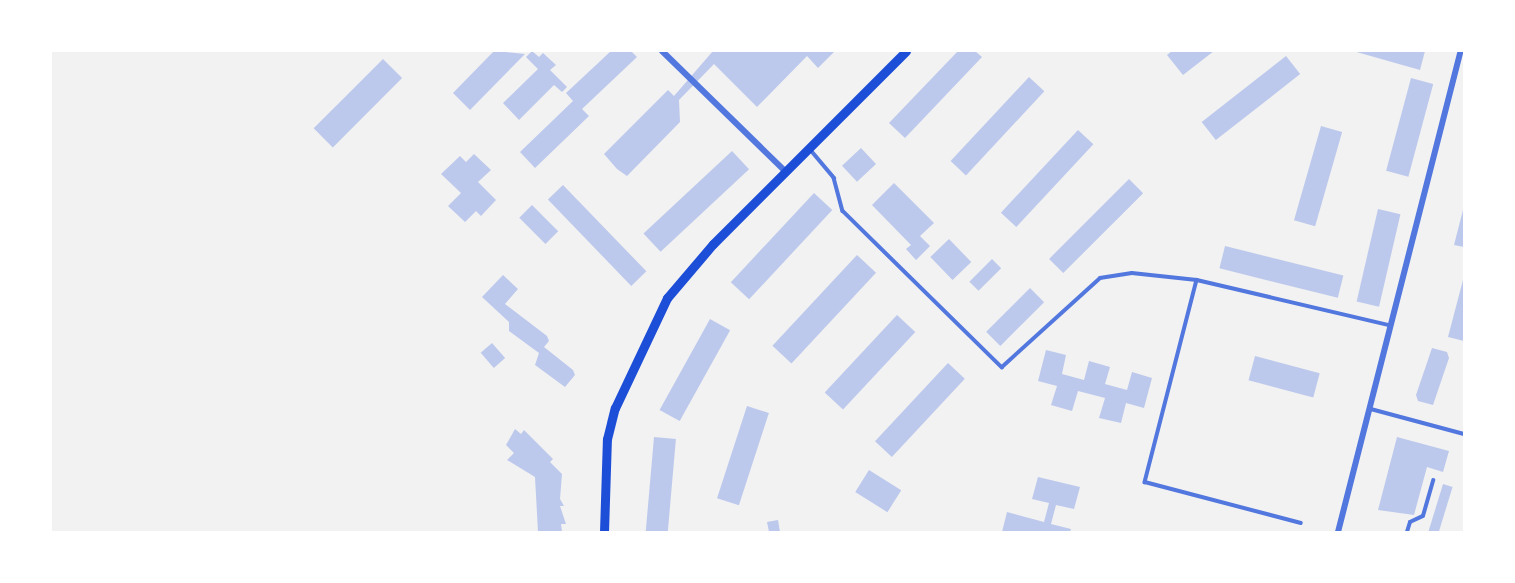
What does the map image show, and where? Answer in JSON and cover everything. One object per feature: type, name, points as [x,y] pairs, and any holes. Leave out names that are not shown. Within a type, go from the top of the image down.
[{"type":"main road","points":[[604,532],[607,439],[615,408],[654,321],[681,278],[906,51]]},
{"type":"street","points":[[662,51],[785,171]]},
{"type":"street","points":[[1338,532],[1461,51]]},
{"type":"lane","points":[[809,148],[834,178],[843,211],[1002,367],[1100,278],[1166,273],[1389,325]]},
{"type":"lane","points":[[1198,280],[1144,482],[1301,523]]},
{"type":"lane","points":[[1371,409],[1464,434]]},
{"type":"lane","points":[[1407,532],[1410,522],[1423,516],[1433,480]]},
{"type":"building","points":[[494,51],[525,54],[470,110],[453,93]]},
{"type":"building","points":[[532,51],[539,57],[543,53],[556,65],[550,70],[567,87],[562,92],[554,85],[519,120],[503,103],[538,69],[526,57]]},
{"type":"building","points":[[611,51],[631,51],[637,57],[582,109],[589,116],[535,168],[520,152],[573,101],[566,93]]},
{"type":"building","points":[[713,51],[835,51],[818,68],[807,56],[757,107],[714,64],[679,100],[680,122],[627,176],[617,169],[604,154],[668,90],[674,96]]},
{"type":"building","points":[[958,51],[975,51],[982,57],[905,138],[889,123]]},
{"type":"building","points":[[1172,51],[1214,51],[1183,75],[1167,55]]},
{"type":"building","points":[[1353,51],[1425,51],[1420,70]]},
{"type":"building","points":[[1286,56],[1300,74],[1216,140],[1202,122]]},
{"type":"building","points":[[383,59],[402,78],[333,147],[314,128]]},
{"type":"building","points":[[1029,77],[1044,91],[966,175],[951,161]]},
{"type":"building","points":[[1411,78],[1433,84],[1408,177],[1386,171]]},
{"type":"building","points":[[1321,126],[1342,132],[1315,226],[1294,220]]},
{"type":"building","points":[[1078,130],[1093,144],[1016,227],[1001,213]]},
{"type":"building","points":[[861,148],[876,164],[857,182],[842,166]]},
{"type":"building","points":[[732,151],[749,169],[661,252],[644,234]]},
{"type":"building","points":[[474,154],[491,170],[478,182],[496,200],[481,216],[476,211],[465,222],[448,206],[461,193],[441,174],[460,156],[466,162]]},
{"type":"building","points":[[1129,179],[1143,193],[1063,273],[1049,259]]},
{"type":"building","points":[[894,183],[934,223],[920,236],[930,246],[916,260],[906,249],[911,245],[872,205]]},
{"type":"building","points":[[563,185],[646,271],[631,286],[548,200]]},
{"type":"building","points":[[814,193],[832,210],[749,299],[731,282]]},
{"type":"building","points":[[532,205],[558,231],[545,244],[519,218]]},
{"type":"building","points":[[1378,209],[1400,214],[1379,307],[1357,302]]},
{"type":"building","points":[[1464,210],[1464,247],[1454,245]]},
{"type":"building","points":[[949,239],[971,262],[953,280],[930,257]]},
{"type":"building","points":[[1225,246],[1343,276],[1338,298],[1219,268]]},
{"type":"building","points":[[857,255],[876,273],[791,363],[772,346]]},
{"type":"building","points":[[992,259],[1001,268],[979,291],[969,282]]},
{"type":"building","points":[[503,275],[518,289],[505,304],[547,336],[549,341],[544,347],[573,370],[575,375],[565,387],[535,365],[539,353],[509,331],[509,322],[482,297]]},
{"type":"building","points":[[1464,280],[1464,341],[1448,337]]},
{"type":"building","points":[[1030,288],[1044,302],[1000,346],[986,332]]},
{"type":"building","points":[[897,315],[915,332],[843,410],[825,393]]},
{"type":"building","points":[[710,319],[730,330],[680,421],[660,410]]},
{"type":"building","points":[[492,343],[505,358],[494,368],[481,353]]},
{"type":"building","points":[[1432,348],[1447,352],[1449,358],[1433,405],[1418,401],[1416,395]]},
{"type":"building","points":[[1046,350],[1066,355],[1062,374],[1084,380],[1089,361],[1110,367],[1105,384],[1127,390],[1132,372],[1152,378],[1144,408],[1126,403],[1121,423],[1099,418],[1105,398],[1078,391],[1072,411],[1051,405],[1057,386],[1038,381]]},
{"type":"building","points":[[1255,356],[1320,373],[1313,397],[1249,380]]},
{"type":"building","points":[[948,363],[965,379],[892,457],[875,441]]},
{"type":"building","points":[[747,406],[769,413],[739,505],[717,498]]},
{"type":"building","points":[[515,429],[521,434],[524,430],[553,459],[550,462],[562,474],[560,499],[564,506],[560,506],[566,524],[561,524],[562,532],[538,532],[535,477],[507,460],[514,453],[506,445]]},
{"type":"building","points":[[654,437],[676,439],[668,532],[646,532]]},
{"type":"building","points":[[1397,437],[1449,451],[1443,472],[1427,467],[1414,515],[1378,510]]},
{"type":"building","points":[[869,470],[901,490],[887,512],[855,492]]},
{"type":"building","points":[[1038,477],[1080,487],[1074,509],[1056,505],[1051,524],[1071,529],[1070,532],[1002,532],[1007,512],[1044,522],[1049,503],[1032,499]]},
{"type":"building","points":[[1443,484],[1453,487],[1439,532],[1429,531]]},
{"type":"building","points":[[778,520],[780,532],[769,532],[767,522]]}]
